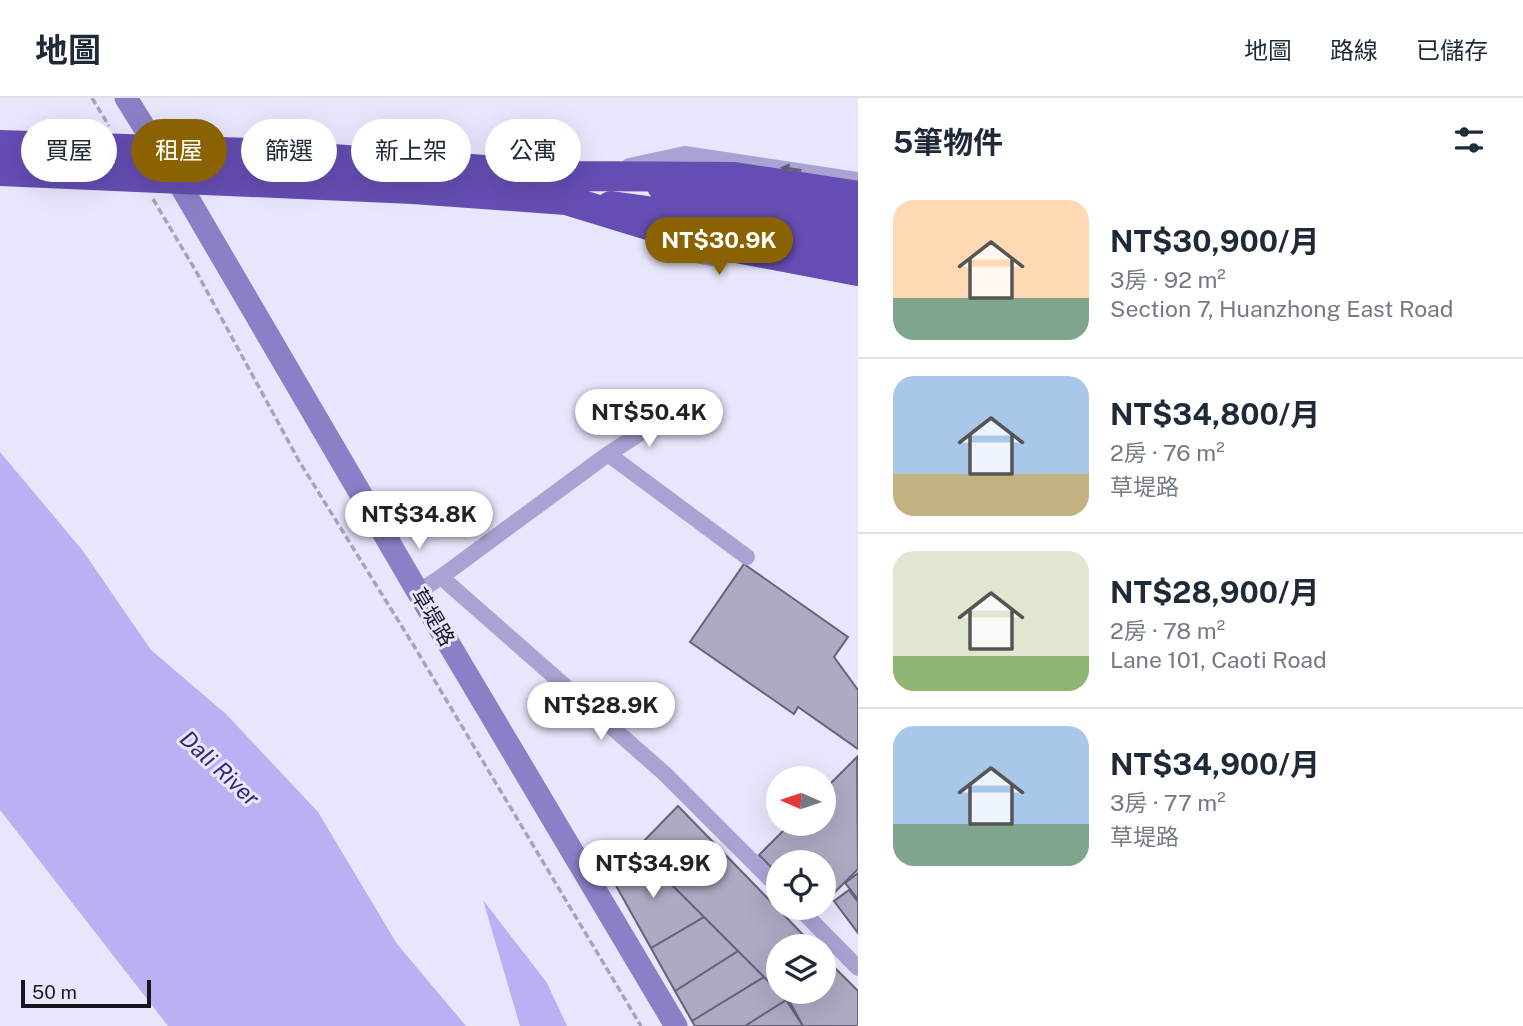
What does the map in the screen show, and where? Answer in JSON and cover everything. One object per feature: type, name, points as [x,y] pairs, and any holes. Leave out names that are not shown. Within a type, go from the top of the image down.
[{"type":"highway","points":[[0,145],[251,153],[568,188],[670,212],[807,233],[858,244]]},
{"type":"highway","points":[[0,171],[414,189],[687,189],[858,219]]},
{"type":"highway","points":[[568,188],[734,177],[858,196]]},
{"type":"highway","points":[[568,188],[700,241],[858,271]]},
{"type":"street","name":"草堤路","points":[[126,98],[139,119]]},
{"type":"street","points":[[227,148],[416,157],[606,171],[820,201],[858,209]]},
{"type":"street","points":[[606,171],[685,154],[858,180]]},
{"type":"street","name":"草堤路","points":[[180,183],[418,592],[676,1026]]},
{"type":"street","points":[[180,183],[413,194],[565,207],[597,216],[684,253],[858,285]]},
{"type":"street","points":[[597,216],[804,244],[858,255]]},
{"type":"street","points":[[418,592],[441,578],[608,454],[670,414]]},
{"type":"street","points":[[608,454],[747,557]]},
{"type":"street","points":[[441,578],[665,774],[766,875]]},
{"type":"street","points":[[811,920],[858,968]]},
{"type":"path","points":[[92,98],[105,119]]},
{"type":"path","points":[[149,192],[197,273],[299,461],[414,646],[641,1026]]},
{"type":"water","name":"Dali River","points":[[0,452],[83,551],[151,650],[226,714],[318,812],[397,944],[466,1026],[168,1026],[0,810]]},
{"type":"water","points":[[483,900],[547,983],[567,1026],[520,1026]]},
{"type":"building","points":[[744,564],[848,637],[834,657],[858,690],[858,749],[798,707],[794,714],[690,642]]},
{"type":"building","points":[[857,757],[858,869],[836,891],[836,850],[766,850],[766,862],[759,855],[778,836],[836,836],[836,778]]},
{"type":"building","points":[[678,806],[766,897],[766,920],[789,920],[802,934],[766,934],[766,979],[636,849]]},
{"type":"building","points":[[636,849],[704,917],[651,948],[610,875]]},
{"type":"building","points":[[858,873],[858,899],[845,883]]},
{"type":"building","points":[[849,890],[858,902],[858,933],[836,904],[836,900]]},
{"type":"building","points":[[704,917],[738,951],[675,991],[651,948]]},
{"type":"building","points":[[738,951],[764,977],[692,1021],[675,991]]},
{"type":"building","points":[[836,969],[858,991],[858,1026],[803,1026],[791,1004],[836,1004]]},
{"type":"building","points":[[764,977],[766,1004],[780,1004],[745,1026],[695,1026],[692,1021]]},
{"type":"building","points":[[780,1004],[789,1004],[803,1026],[745,1026]]}]
